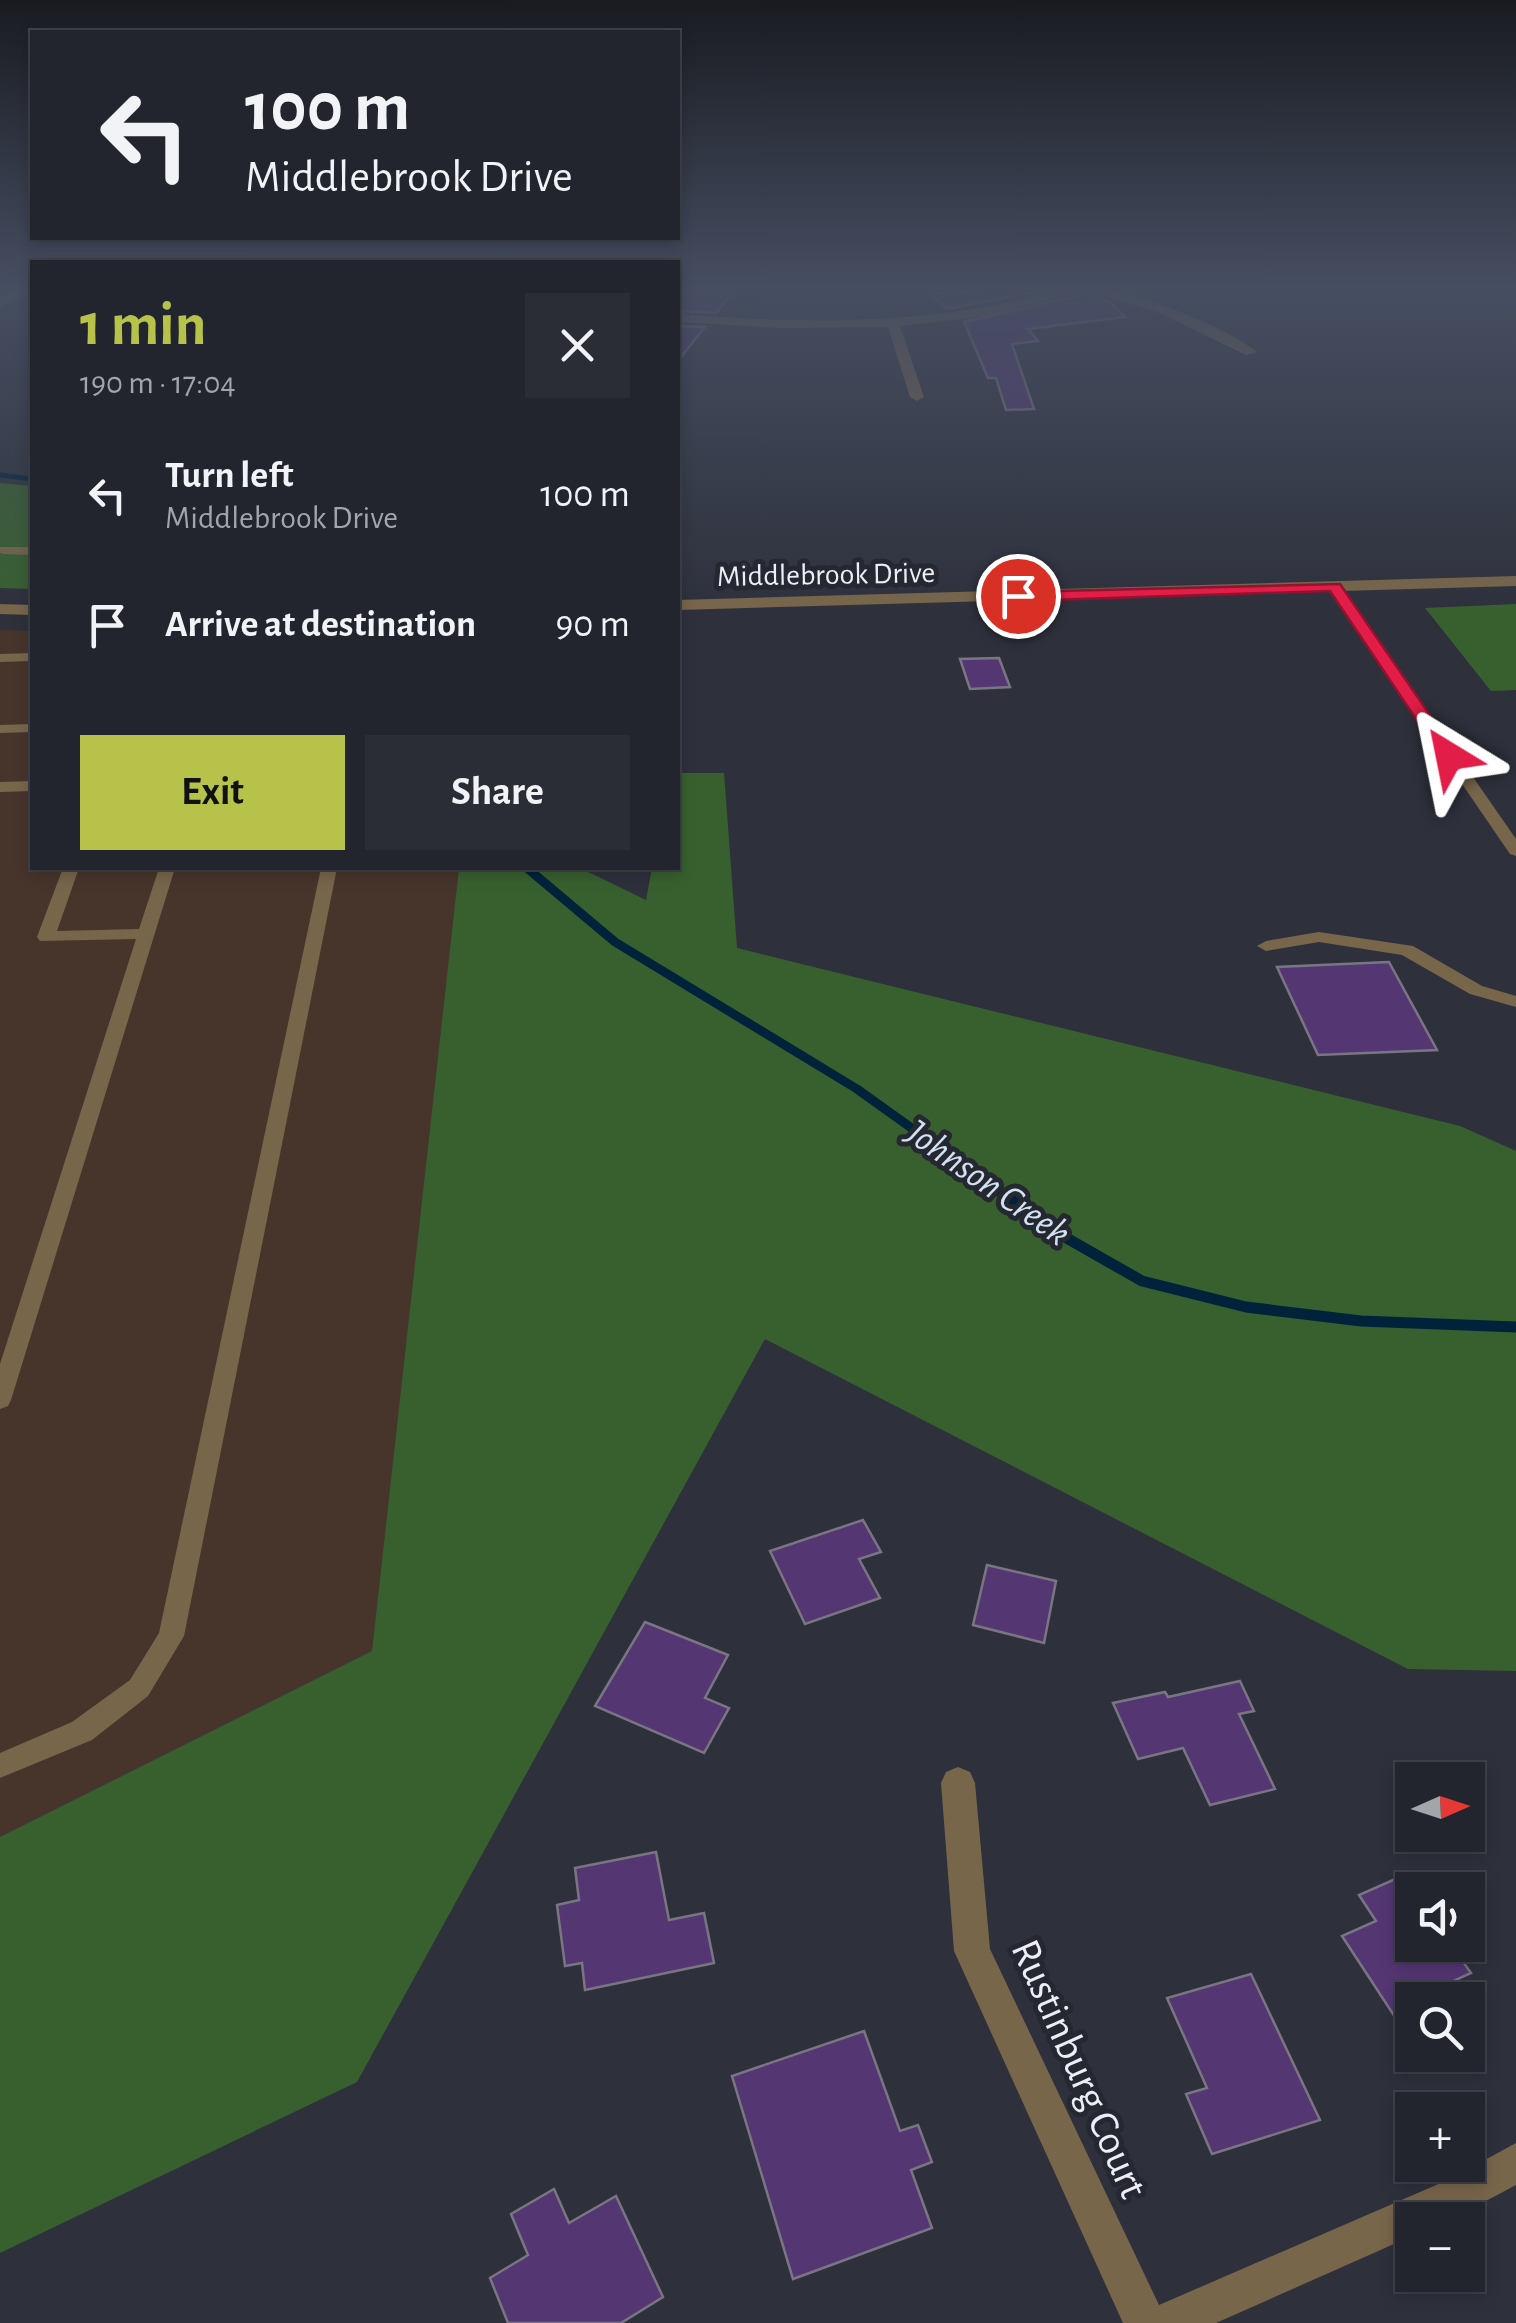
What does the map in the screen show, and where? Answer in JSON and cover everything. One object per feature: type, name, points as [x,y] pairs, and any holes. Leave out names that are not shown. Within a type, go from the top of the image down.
[{"type":"street","name":"Middlebrook Drive","points":[[680,605],[1516,581]]},
{"type":"street","points":[[0,609],[30,610]]},
{"type":"street","name":"Rustinburg Court","points":[[958,1783],[972,1950],[1145,2323]]},
{"type":"street","points":[[1166,2323],[1464,2193],[1516,2163]]},
{"type":"lane","points":[[4,550],[30,551]]},
{"type":"lane","points":[[1334,587],[1516,851]]},
{"type":"lane","points":[[0,658],[30,657]]},
{"type":"lane","points":[[0,729],[30,728]]},
{"type":"lane","points":[[0,786],[30,786]]},
{"type":"lane","points":[[70,870],[46,937],[144,934]]},
{"type":"lane","points":[[0,1400],[165,870]]},
{"type":"lane","points":[[0,1766],[82,1731],[139,1688],[171,1636],[329,870]]},
{"type":"lane","points":[[1266,946],[1319,938],[1407,950],[1476,990],[1516,1002]]},
{"type":"shaded area","points":[[0,630],[30,631],[30,870],[459,870],[372,1651],[0,1837]]},
{"type":"green space","points":[[0,483],[30,486],[30,589],[0,588]]},
{"type":"green space","points":[[1516,604],[1516,690],[1491,691],[1425,608]]},
{"type":"green space","points":[[680,773],[724,773],[737,948],[1460,1126],[1516,1151],[1516,1671],[1408,1669],[765,1339],[357,2082],[0,2253],[0,1837],[372,1651],[459,870],[584,870],[646,900],[652,870],[680,870]]},
{"type":"building","points":[[1001,394],[1029,394],[1034,409],[1006,410]]},
{"type":"building","points":[[999,658],[1010,687],[970,689],[960,659]]},
{"type":"building","points":[[1389,962],[1437,1050],[1318,1055],[1277,967]]},
{"type":"building","points":[[863,1520],[881,1552],[859,1559],[880,1598],[805,1624],[770,1551]]},
{"type":"building","points":[[987,1565],[1056,1581],[1044,1643],[973,1625]]},
{"type":"building","points":[[645,1622],[728,1655],[705,1698],[729,1708],[704,1753],[595,1706]]},
{"type":"building","points":[[1240,1681],[1254,1711],[1239,1714],[1275,1789],[1210,1805],[1183,1748],[1138,1759],[1113,1703],[1165,1692],[1168,1697]]},
{"type":"building","points":[[656,1852],[669,1920],[704,1913],[714,1963],[585,1990],[582,1963],[565,1966],[557,1905],[579,1900],[575,1868]]},
{"type":"building","points":[[1395,1879],[1395,1962],[1463,1962],[1471,1973],[1451,1982],[1395,1982],[1395,2017],[1342,1936],[1376,1921],[1359,1895]]},
{"type":"building","points":[[1251,1974],[1320,2120],[1212,2154],[1186,2094],[1207,2088],[1167,1998]]},
{"type":"building","points":[[864,2031],[900,2131],[918,2125],[932,2162],[911,2170],[932,2228],[793,2279],[732,2076]]},
{"type":"building","points":[[554,2189],[569,2223],[616,2196],[663,2297],[621,2323],[508,2323],[490,2278],[528,2255],[511,2214]]},
{"type":"waterway","name":"Johnson Creek","points":[[0,475],[30,479]]},
{"type":"waterway","name":"Johnson Creek","points":[[529,870],[615,942],[857,1089],[1001,1192]]},
{"type":"waterway","name":"Johnson Creek","points":[[998,1190],[1063,1236],[1142,1281],[1246,1307],[1361,1321],[1516,1327]]},
{"type":"route","points":[[1018,596],[1334,587],[1449,756]]}]
